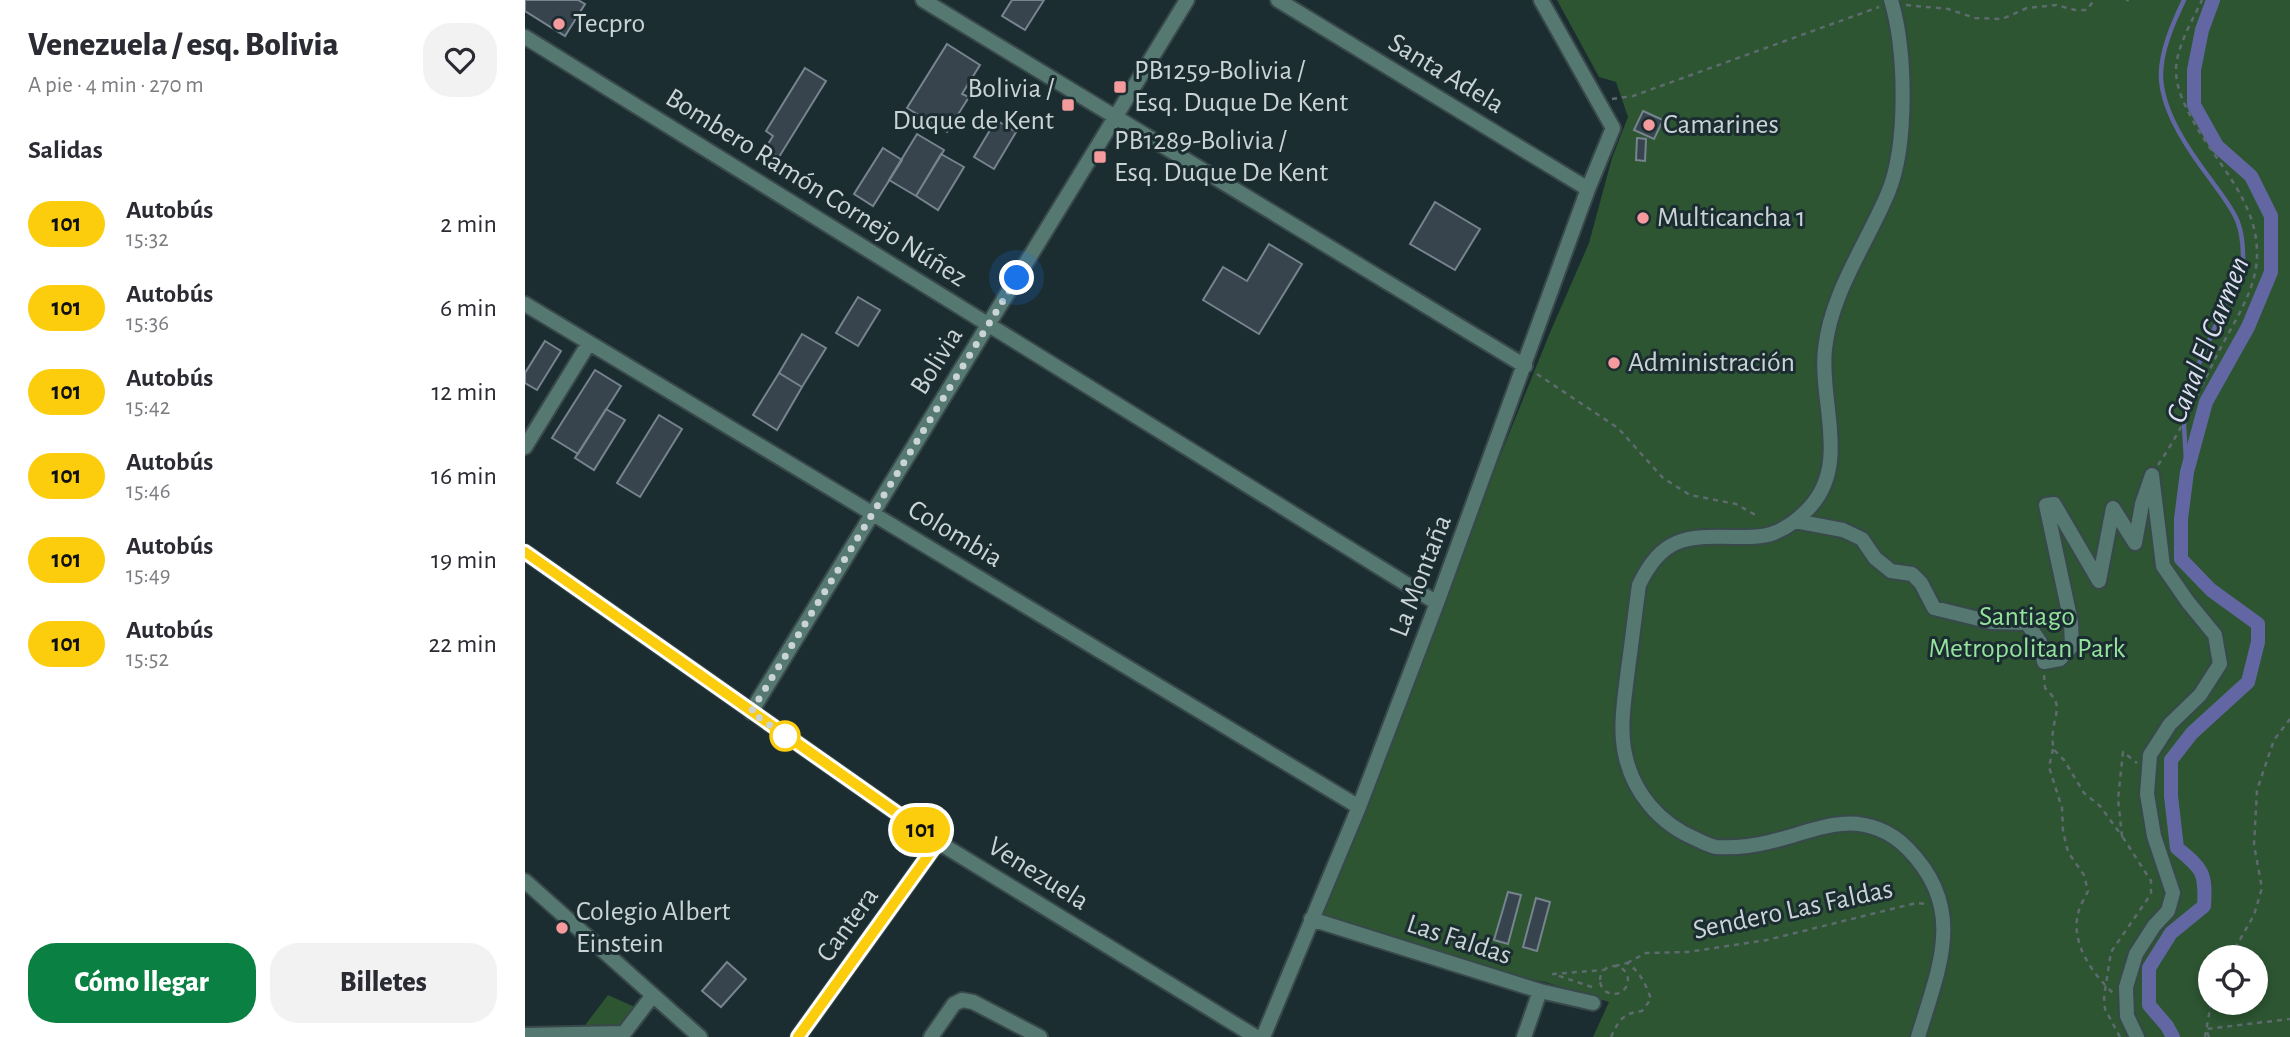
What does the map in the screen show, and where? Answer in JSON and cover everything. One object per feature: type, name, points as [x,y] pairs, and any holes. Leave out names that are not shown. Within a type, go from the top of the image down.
[{"type":"street","points":[[923,0],[1525,366]]},
{"type":"street","name":"Bolivia","points":[[751,712],[1187,0]]},
{"type":"street","name":"Santa Adela","points":[[1277,0],[1588,189]]},
{"type":"street","points":[[1541,0],[1598,101]]},
{"type":"street","points":[[1891,1],[1899,35],[1903,85],[1897,153],[1889,190],[1833,309],[1824,352],[1825,394],[1832,435],[1825,485],[1811,506],[1795,521],[1769,535],[1688,538],[1665,548],[1649,565],[1639,584],[1623,713],[1625,753],[1634,784],[1657,814],[1677,831],[1714,847],[1766,843],[1843,823],[1878,829],[1898,839],[1923,864],[1943,904],[1944,934],[1940,964],[1918,1037]]},
{"type":"street","name":"Bombero Ramón Cornejo Núñez","points":[[525,37],[1437,603]]},
{"type":"street","name":"La Montaña","points":[[1263,1037],[1359,807],[1613,128],[1598,101]]},
{"type":"street","name":"Colombia","points":[[525,304],[1359,807]]},
{"type":"street","points":[[525,447],[589,343]]},
{"type":"street","points":[[1795,521],[1843,530],[1862,539],[1875,558],[1891,571],[1912,574],[1921,583],[1934,608],[1991,622],[2027,623],[2040,642],[2043,662],[2060,659],[2072,646],[2071,622],[2046,505],[2055,504],[2099,581],[2113,508],[2135,543],[2142,504],[2152,475]]},
{"type":"street","points":[[2137,1037],[2127,1016],[2126,987],[2136,954],[2154,926],[2168,911],[2173,893],[2154,836],[2147,794],[2150,755],[2171,724],[2200,695],[2220,664],[2215,635],[2163,566],[2152,475]]},
{"type":"street","name":"Venezuela","points":[[525,552],[938,842],[1256,1037]]},
{"type":"street","name":"Cantera","points":[[798,1037],[938,842]]},
{"type":"street","points":[[527,885],[699,1037]]},
{"type":"street","name":"Las Faldas","points":[[1311,919],[1540,991],[1593,1003]]},
{"type":"street","points":[[1524,1037],[1540,991]]},
{"type":"street","points":[[525,1035],[622,1035],[653,995]]},
{"type":"street","points":[[931,1037],[954,1004],[961,1000],[973,1002],[1039,1037]]},
{"type":"path","points":[[1598,101],[1633,96],[1891,1],[1948,9],[1975,18],[2002,19],[2027,8],[2056,5],[2087,10],[2094,0]]},
{"type":"path","points":[[2152,475],[2181,429],[2252,287],[2257,256],[2253,219],[2239,189],[2202,139],[2179,94],[2176,69],[2183,41],[2201,0]]},
{"type":"path","points":[[1525,366],[1618,428],[1663,478],[1690,495],[1736,504],[1759,517]]},
{"type":"path","points":[[2043,662],[2045,688],[2055,698],[2058,714],[2052,732],[2053,749],[2049,767],[2062,808],[2063,831],[2069,852],[2084,875],[2088,891],[2078,911],[2076,926],[2081,949],[2094,972],[2127,1007]]},
{"type":"path","points":[[2237,945],[2254,915],[2262,888],[2254,845],[2257,790],[2274,740],[2290,719]]},
{"type":"path","points":[[2053,749],[2064,760],[2084,793],[2100,806],[2151,881],[2151,894],[2111,952],[2105,1009],[2120,1037]]},
{"type":"path","points":[[2122,836],[2118,799],[2123,752],[2148,771]]},
{"type":"path","name":"Sendero Las Faldas","points":[[1615,966],[1646,953],[1687,952],[1767,940],[1916,903],[1927,904]]},
{"type":"path","points":[[1611,1037],[1620,1018],[1642,1011],[1651,999],[1646,985],[1627,963]]},
{"type":"path","points":[[1615,966],[1626,973],[1626,987],[1619,993],[1553,974],[1603,970],[1615,966]]},
{"type":"path","points":[[1603,970],[1599,983],[1605,991]]},
{"type":"path","points":[[2207,1037],[2209,1015]]},
{"type":"path","points":[[2206,1029],[2290,1019]]},
{"type":"green space","name":"Santiago Metropolitan Park","points":[[1557,0],[2290,0],[2290,1037],[1593,1037],[1609,1002],[1545,982],[1508,976],[1322,917],[1498,461],[1589,243],[1612,158],[1628,117],[1616,82],[1599,77]]},
{"type":"green space","points":[[608,995],[639,1009],[617,1037],[576,1037]]},
{"type":"building","name":"Tecpro","points":[[525,0],[578,0],[585,4],[565,36],[525,11]]},
{"type":"building","points":[[1012,0],[1044,0],[1025,30],[1002,16]]},
{"type":"building","points":[[947,44],[980,65],[962,94],[969,97],[947,132],[907,108]]},
{"type":"building","points":[[805,68],[826,81],[779,157],[765,149],[773,136],[766,131]]},
{"type":"building","name":"Camarines","points":[[1643,111],[1663,120],[1654,139],[1634,130]]},
{"type":"building","points":[[996,120],[1016,132],[994,169],[974,157]]},
{"type":"building","points":[[917,134],[944,150],[916,196],[889,180]]},
{"type":"building","points":[[1637,138],[1646,139],[1645,161],[1636,160]]},
{"type":"building","points":[[883,148],[902,160],[873,206],[854,194]]},
{"type":"building","points":[[941,154],[964,167],[938,210],[916,196]]},
{"type":"building","points":[[1435,202],[1480,229],[1455,270],[1410,244]]},
{"type":"building","points":[[1269,244],[1302,264],[1259,334],[1203,300],[1223,267],[1247,281]]},
{"type":"building","points":[[858,297],[880,310],[858,346],[836,333]]},
{"type":"building","points":[[802,334],[826,348],[802,387],[779,373]]},
{"type":"building","points":[[545,341],[561,351],[537,390],[525,383],[525,373]]},
{"type":"building","points":[[595,370],[621,386],[578,454],[552,438]]},
{"type":"building","points":[[779,373],[802,387],[777,430],[753,415]]},
{"type":"building","points":[[606,409],[625,420],[594,470],[575,458]]},
{"type":"building","points":[[659,415],[682,429],[640,497],[617,483]]},
{"type":"building","points":[[1508,892],[1521,895],[1508,944],[1494,940]]},
{"type":"building","points":[[1536,898],[1550,902],[1537,951],[1523,947]]},
{"type":"building","points":[[727,962],[746,979],[721,1007],[702,991]]},
{"type":"waterway","points":[[2184,0],[2165,48],[2161,68],[2163,92],[2179,132],[2236,218],[2243,249],[2243,263],[2187,391],[2184,426],[2187,476]]},
{"type":"waterway","name":"Canal El Carmen","points":[[2173,1037],[2149,1005],[2149,968],[2171,933],[2204,906],[2204,895],[2201,872],[2177,848],[2171,796],[2171,760],[2192,733],[2248,682],[2258,642],[2258,624],[2211,590],[2181,559],[2181,519],[2187,472],[2206,402],[2248,327],[2271,272],[2271,216],[2251,176],[2217,146],[2194,105],[2194,70],[2202,30],[2213,0]]},
{"type":"bus line","name":"101","points":[[525,552],[938,842],[798,1037]]},
{"type":"place","name":"Tecpro","points":[[559,24]]},
{"type":"place","name":"PB1259-Bolivia / Esq. Duque De Kent","points":[[1120,87]]},
{"type":"place","name":"Bolivia / Duque de Kent","points":[[1068,105]]},
{"type":"place","name":"Camarines","points":[[1649,125]]},
{"type":"place","name":"PB1289-Bolivia / Esq. Duque De Kent","points":[[1100,157]]},
{"type":"place","name":"Multicancha 1","points":[[1643,218]]},
{"type":"place","name":"Administración","points":[[1614,363]]},
{"type":"place","name":"Colegio Albert Einstein","points":[[562,928]]},
{"type":"route","points":[[785,736],[793,741],[751,712],[1017,278]]}]
